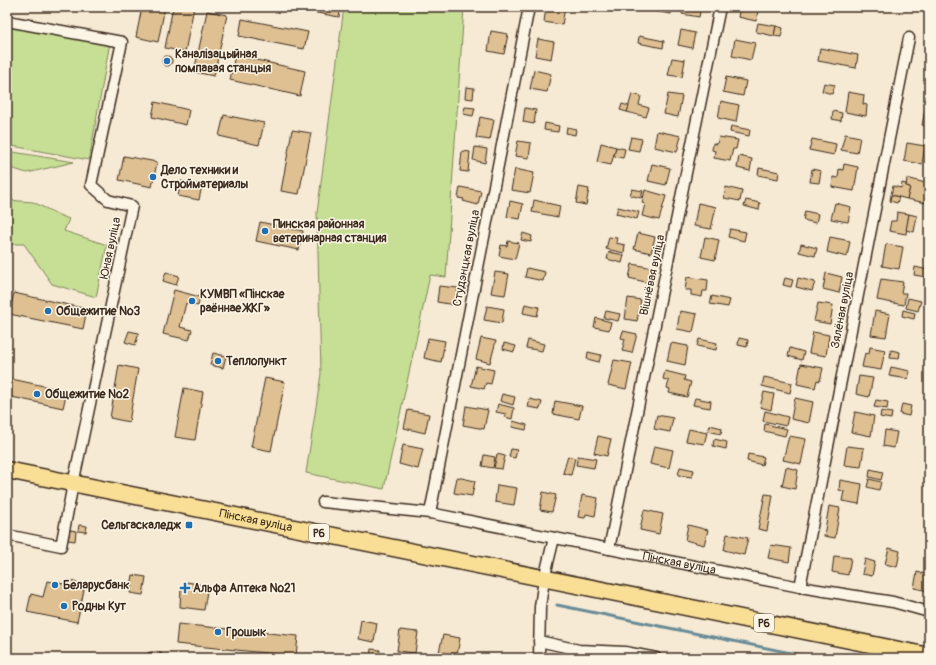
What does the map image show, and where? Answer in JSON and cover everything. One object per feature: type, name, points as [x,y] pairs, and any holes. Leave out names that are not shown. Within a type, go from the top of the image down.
[{"type":"main road","name":"Пінская вуліца","points":[[7,470],[929,656]]},
{"type":"street","name":"Студэнцкая вуліца","points":[[430,513],[529,7]]},
{"type":"street","name":"Вішнёвая вуліца","points":[[609,549],[720,7]]},
{"type":"street","name":"Юная вуліца","points":[[7,21],[122,42],[91,185],[108,200],[132,206],[73,484]]},
{"type":"street","name":"Зялёная вуліца","points":[[800,587],[909,38]]},
{"type":"street","points":[[7,535],[61,546],[73,484]]},
{"type":"street","name":"Пінская вуліца","points":[[323,502],[430,513],[800,587],[893,602],[929,612]]},
{"type":"street","points":[[539,658],[540,608],[544,579],[554,538]]},
{"type":"street","points":[[539,640],[579,650],[626,652],[656,658]]},
{"type":"green space","points":[[344,7],[464,7],[446,277],[430,275],[384,489],[306,473],[321,374],[317,213]]},
{"type":"green space","points":[[7,24],[110,42],[89,160],[7,145]]},
{"type":"green space","points":[[7,151],[74,162],[27,173],[7,167]]},
{"type":"green space","points":[[7,200],[33,202],[69,219],[64,231],[107,245],[96,297],[52,284],[24,244],[7,244]]},
{"type":"building","points":[[142,7],[165,7],[158,42],[136,37]]},
{"type":"building","points":[[173,7],[194,7],[185,52],[165,48]]},
{"type":"building","points":[[285,7],[341,7],[339,17]]},
{"type":"building","points":[[546,7],[565,7],[562,25],[544,22]]},
{"type":"building","points":[[654,7],[673,7],[671,14],[653,11]]},
{"type":"building","points":[[683,7],[701,7],[699,17],[682,14]]},
{"type":"building","points":[[740,7],[759,7],[756,21],[738,17]]},
{"type":"building","points":[[207,11],[227,15],[214,76],[194,72]]},
{"type":"building","points":[[242,19],[308,32],[304,49],[239,36]]},
{"type":"building","points":[[758,23],[776,26],[774,36],[756,32]]},
{"type":"building","points":[[776,26],[783,28],[781,37],[774,36]]},
{"type":"building","points":[[681,30],[695,33],[692,48],[678,45]]},
{"type":"building","points":[[491,31],[508,34],[504,54],[488,51]]},
{"type":"building","points":[[639,36],[664,41],[663,48],[638,43]]},
{"type":"building","points":[[538,39],[554,42],[551,59],[535,56]]},
{"type":"building","points":[[735,39],[755,43],[751,60],[732,56]]},
{"type":"building","points":[[820,48],[858,55],[856,68],[818,61]]},
{"type":"building","points":[[235,55],[305,71],[300,96],[230,80]]},
{"type":"building","name":"Каналізацыйная помпавая станцыя","points":[[167,56],[172,61],[167,66],[162,61]]},
{"type":"building","points":[[672,58],[685,60],[682,77],[668,75]]},
{"type":"building","points":[[534,70],[551,74],[547,92],[530,89]]},
{"type":"building","points":[[726,77],[746,81],[743,96],[723,92]]},
{"type":"building","points":[[824,83],[835,85],[832,94],[822,91]]},
{"type":"building","points":[[466,87],[474,88],[473,99],[465,98]]},
{"type":"building","points":[[848,92],[864,95],[863,104],[867,105],[866,116],[845,112]]},
{"type":"building","points":[[632,94],[641,96],[639,105],[649,108],[646,117],[627,112]]},
{"type":"building","points":[[668,94],[682,96],[678,117],[664,114]]},
{"type":"building","points":[[721,101],[739,105],[736,122],[718,118]]},
{"type":"building","points":[[155,102],[189,110],[186,125],[152,117]]},
{"type":"building","points":[[622,104],[629,106],[627,112],[620,110]]},
{"type":"building","points":[[926,105],[929,106],[929,127],[922,125]]},
{"type":"building","points":[[465,107],[475,108],[473,116],[463,114]]},
{"type":"building","points":[[525,108],[536,110],[534,124],[523,122]]},
{"type":"building","points":[[833,111],[842,113],[841,121],[832,119]]},
{"type":"building","points":[[224,115],[264,123],[259,145],[219,136]]},
{"type":"building","points":[[480,117],[494,120],[490,140],[476,138]]},
{"type":"building","points":[[545,123],[559,126],[558,132],[544,130]]},
{"type":"building","points":[[731,126],[750,130],[749,136],[730,132]]},
{"type":"building","points":[[567,127],[576,129],[575,135],[566,133]]},
{"type":"building","points":[[292,130],[311,133],[299,194],[281,191]]},
{"type":"building","points":[[657,131],[681,136],[677,152],[654,147]]},
{"type":"building","points":[[845,134],[860,137],[857,153],[841,150]]},
{"type":"building","points":[[631,137],[642,139],[639,151],[628,149]]},
{"type":"building","points":[[719,137],[738,140],[736,149],[733,149],[730,161],[714,158],[715,151],[712,150],[713,143],[717,144]]},
{"type":"building","points":[[812,139],[836,144],[834,155],[809,150]]},
{"type":"building","points":[[518,141],[531,143],[529,158],[515,156]]},
{"type":"building","points":[[601,143],[616,147],[611,165],[597,162]]},
{"type":"building","points":[[907,143],[925,146],[922,164],[904,161]]},
{"type":"building","points":[[475,147],[487,149],[485,163],[473,160]]},
{"type":"building","points":[[616,147],[625,149],[623,158],[614,156]]},
{"type":"building","points":[[462,151],[470,152],[468,172],[460,171]]},
{"type":"building","points":[[124,156],[157,162],[152,187],[119,180]]},
{"type":"building","points":[[739,156],[752,159],[750,171],[737,168]]},
{"type":"building","points":[[652,164],[670,168],[666,185],[648,181]]},
{"type":"building","points":[[844,164],[858,167],[854,191],[832,187],[833,177],[838,178],[839,169],[843,170]]},
{"type":"building","points":[[759,168],[779,172],[778,179],[758,175]]},
{"type":"building","points":[[515,169],[534,173],[530,193],[511,190]]},
{"type":"building","points":[[812,169],[821,171],[819,183],[810,182]]},
{"type":"building","points":[[907,178],[929,184],[926,203],[907,199],[910,187],[906,186]]},
{"type":"building","points":[[181,181],[202,185],[199,200],[178,196]]},
{"type":"building","points":[[902,183],[910,187],[907,199],[891,195],[893,186],[901,188]]},
{"type":"building","points":[[460,187],[481,191],[478,205],[458,198]]},
{"type":"building","points":[[579,187],[589,189],[586,205],[576,203]]},
{"type":"building","points":[[726,187],[742,191],[740,201],[724,198]]},
{"type":"building","points":[[632,189],[643,191],[641,198],[630,195]]},
{"type":"building","points":[[645,190],[666,196],[659,220],[642,216],[645,204],[642,203]]},
{"type":"building","points":[[891,195],[899,197],[897,203],[890,201]]},
{"type":"building","points":[[534,200],[560,206],[558,217],[532,212]]},
{"type":"building","points":[[746,200],[760,203],[759,210],[744,206]]},
{"type":"building","points":[[510,201],[523,204],[520,219],[507,217]]},
{"type":"building","points":[[698,203],[716,207],[711,229],[694,226]]},
{"type":"building","points":[[835,203],[851,207],[848,222],[831,219]]},
{"type":"building","points":[[618,207],[639,212],[637,219],[616,214]]},
{"type":"building","points":[[805,211],[818,214],[816,223],[803,220]]},
{"type":"building","points":[[897,212],[909,214],[906,234],[889,231],[891,221],[896,221]]},
{"type":"building","points":[[909,214],[917,216],[914,232],[906,230]]},
{"type":"building","points":[[260,222],[303,231],[299,250],[256,241]]},
{"type":"building","points":[[730,229],[746,232],[744,241],[728,237]]},
{"type":"building","points":[[523,233],[532,236],[531,242],[521,240]]},
{"type":"building","points":[[638,233],[655,237],[651,253],[634,249]]},
{"type":"building","points":[[609,237],[617,238],[616,243],[625,245],[624,253],[606,249]]},
{"type":"building","points":[[705,237],[719,240],[715,260],[701,257]]},
{"type":"building","points":[[830,237],[850,241],[847,257],[827,252]]},
{"type":"building","points":[[508,241],[519,243],[515,259],[499,256],[501,245],[507,246]]},
{"type":"building","points":[[801,244],[817,248],[815,256],[799,252]]},
{"type":"building","points":[[886,244],[903,247],[899,269],[882,266]]},
{"type":"building","points":[[609,252],[624,255],[622,263],[607,259]]},
{"type":"building","points":[[632,264],[653,268],[649,283],[629,278]]},
{"type":"building","points":[[915,267],[928,270],[926,277],[914,275]]},
{"type":"building","points":[[527,268],[545,272],[543,281],[525,277]]},
{"type":"building","points":[[166,272],[179,276],[176,285],[163,281]]},
{"type":"building","points":[[495,272],[509,274],[505,295],[491,293]]},
{"type":"building","points":[[826,273],[842,277],[839,293],[823,289]]},
{"type":"building","points":[[687,277],[708,280],[707,291],[703,291],[702,297],[691,295],[691,290],[685,290]]},
{"type":"building","points":[[785,278],[793,280],[791,287],[783,285]]},
{"type":"building","points":[[798,278],[815,282],[812,291],[796,287]]},
{"type":"building","points":[[881,279],[903,282],[901,293],[906,293],[904,305],[877,300]]},
{"type":"building","points":[[439,286],[458,288],[455,305],[437,302]]},
{"type":"building","points":[[174,290],[200,297],[198,306],[186,303],[180,327],[192,330],[189,340],[163,334]]},
{"type":"building","name":"Общежитие №3","points":[[14,293],[87,309],[83,329],[9,314]]},
{"type":"building","points":[[712,296],[730,300],[728,307],[710,304]]},
{"type":"building","points":[[628,298],[641,300],[637,321],[625,319]]},
{"type":"building","points":[[908,298],[921,301],[918,311],[906,308]]},
{"type":"building","points":[[818,303],[833,305],[830,324],[814,321]]},
{"type":"building","points":[[525,304],[539,307],[537,316],[523,313]]},
{"type":"building","points":[[487,306],[504,309],[502,323],[484,320]]},
{"type":"building","points":[[903,310],[915,313],[914,319],[902,316]]},
{"type":"building","points":[[606,311],[620,314],[618,321],[604,318]]},
{"type":"building","points":[[680,311],[697,314],[693,332],[677,329]]},
{"type":"building","points":[[875,311],[890,314],[886,337],[871,335]]},
{"type":"building","points":[[596,318],[611,322],[609,330],[594,327]]},
{"type":"building","points":[[129,331],[139,333],[135,345],[125,342]]},
{"type":"building","points":[[623,331],[637,334],[632,353],[622,351],[625,339],[621,338]]},
{"type":"building","points":[[813,332],[829,335],[826,356],[809,353]]},
{"type":"building","points":[[428,338],[445,341],[441,362],[424,358]]},
{"type":"building","points":[[481,338],[496,341],[490,363],[476,359]]},
{"type":"building","points":[[739,338],[748,340],[747,347],[738,345]]},
{"type":"building","points":[[699,339],[717,343],[716,350],[697,346]]},
{"type":"building","points":[[528,340],[544,344],[542,351],[526,348]]},
{"type":"building","points":[[504,343],[516,346],[514,352],[503,349]]},
{"type":"building","points":[[671,343],[688,346],[685,365],[667,361]]},
{"type":"building","points":[[870,347],[885,350],[881,370],[862,367],[865,353],[869,354]]},
{"type":"building","points":[[790,348],[804,352],[802,360],[788,356]]},
{"type":"building","points":[[891,350],[900,352],[899,359],[890,358]]},
{"type":"building","points":[[588,352],[601,355],[599,362],[587,359]]},
{"type":"building","name":"Теплопункт","points":[[213,353],[226,356],[223,368],[210,365]]},
{"type":"building","points":[[614,360],[632,363],[626,389],[608,385]]},
{"type":"building","points":[[801,364],[823,368],[820,381],[817,380],[815,388],[797,384]]},
{"type":"building","points":[[119,365],[138,369],[129,422],[110,418]]},
{"type":"building","points":[[476,366],[494,370],[491,384],[486,383],[484,389],[471,386]]},
{"type":"building","points":[[891,367],[910,371],[908,379],[889,376]]},
{"type":"building","points":[[665,371],[685,376],[684,380],[691,382],[687,397],[669,393],[670,389],[667,388],[669,381],[663,379]]},
{"type":"building","points":[[859,376],[873,378],[869,397],[856,394]]},
{"type":"building","points":[[764,377],[792,383],[790,393],[762,386]]},
{"type":"building","name":"Общежитие №2","points":[[7,378],[67,391],[63,408],[7,396]]},
{"type":"building","points":[[265,378],[285,382],[271,451],[251,447]]},
{"type":"building","points":[[184,388],[203,392],[195,440],[175,437]]},
{"type":"building","points":[[764,392],[774,394],[771,410],[760,407]]},
{"type":"building","points":[[502,394],[515,397],[513,405],[500,401]]},
{"type":"building","points":[[695,398],[711,401],[710,408],[693,405]]},
{"type":"building","points":[[795,398],[813,402],[809,423],[791,419]]},
{"type":"building","points":[[530,399],[542,402],[540,409],[528,407]]},
{"type":"building","points":[[876,400],[888,402],[887,409],[874,407]]},
{"type":"building","points":[[555,401],[582,406],[579,419],[553,414]]},
{"type":"building","points":[[498,404],[514,408],[512,419],[505,417],[506,414],[496,412]]},
{"type":"building","points":[[902,404],[911,406],[909,416],[900,414]]},
{"type":"building","points":[[466,406],[488,410],[484,429],[463,425]]},
{"type":"building","points":[[408,410],[429,414],[425,433],[404,428]]},
{"type":"building","points":[[765,411],[788,417],[786,426],[763,421]]},
{"type":"building","points":[[881,411],[892,413],[891,419],[880,417]]},
{"type":"building","points":[[855,412],[874,416],[871,436],[851,432]]},
{"type":"building","points":[[657,415],[673,418],[670,432],[654,429]]},
{"type":"building","points":[[513,421],[527,425],[526,430],[512,427]]},
{"type":"building","points":[[765,424],[787,429],[785,436],[764,431]]},
{"type":"building","points":[[710,425],[722,428],[721,434],[708,431]]},
{"type":"building","points":[[689,429],[707,433],[704,444],[686,441]]},
{"type":"building","points":[[885,430],[897,432],[894,448],[883,446]]},
{"type":"building","points":[[598,436],[611,439],[607,456],[594,453]]},
{"type":"building","points":[[789,436],[806,439],[801,464],[783,460]]},
{"type":"building","points":[[714,439],[727,442],[726,449],[713,446]]},
{"type":"building","points":[[403,445],[423,449],[418,469],[399,464]]},
{"type":"building","points":[[654,446],[673,450],[669,468],[650,464]]},
{"type":"building","points":[[847,446],[864,448],[861,467],[844,465]]},
{"type":"building","points":[[511,449],[517,450],[515,458],[509,457]]},
{"type":"building","points":[[497,454],[505,456],[502,469],[494,468]]},
{"type":"building","points":[[748,454],[764,457],[762,465],[747,461]]},
{"type":"building","points":[[484,455],[495,457],[493,468],[482,466]]},
{"type":"building","points":[[568,456],[575,458],[571,475],[563,473]]},
{"type":"building","points":[[578,456],[596,459],[594,468],[576,465]]},
{"type":"building","points":[[680,467],[694,470],[692,477],[678,475]]},
{"type":"building","points":[[786,467],[798,470],[795,489],[782,486]]},
{"type":"building","points":[[870,469],[883,472],[881,480],[869,477]]},
{"type":"building","points":[[457,477],[475,481],[472,496],[454,493]]},
{"type":"building","points":[[869,479],[881,482],[879,490],[867,487]]},
{"type":"building","points":[[840,480],[862,484],[859,504],[842,501],[844,491],[839,490]]},
{"type":"building","points":[[497,485],[517,488],[514,505],[495,502]]},
{"type":"building","points":[[543,492],[556,495],[552,512],[540,510]]},
{"type":"building","points":[[765,494],[773,495],[767,531],[758,529]]},
{"type":"building","points":[[582,495],[598,498],[595,516],[586,514],[585,518],[578,517]]},
{"type":"building","points":[[829,506],[840,508],[835,538],[824,536]]},
{"type":"building","points":[[644,510],[663,514],[659,534],[640,530]]},
{"type":"building","points":[[79,525],[87,526],[86,532],[78,531]]},
{"type":"building","points":[[688,525],[708,530],[704,545],[685,540]]},
{"type":"building","points":[[70,530],[76,531],[75,541],[68,540]]},
{"type":"building","points":[[727,534],[748,538],[744,555],[724,550]]},
{"type":"building","points":[[771,545],[791,548],[789,562],[768,558]]},
{"type":"building","points":[[889,548],[900,551],[897,567],[885,564]]},
{"type":"building","points":[[834,556],[851,558],[848,575],[832,572]]},
{"type":"building","points":[[865,559],[875,562],[872,576],[862,574]]},
{"type":"building","points":[[917,572],[929,575],[928,591],[914,588]]},
{"type":"building","points":[[133,575],[146,577],[143,595],[130,593]]},
{"type":"building","points":[[68,580],[77,583],[79,587],[78,589],[84,590],[77,622],[27,612],[31,594],[43,597],[47,581],[64,584]]},
{"type":"building","points":[[187,582],[203,585],[207,591],[204,610],[180,607],[181,588]]},
{"type":"building","points":[[361,620],[377,623],[374,642],[358,639]]},
{"type":"building","points":[[178,624],[298,636],[296,656],[176,644]]},
{"type":"building","points":[[400,630],[418,632],[415,653],[397,651]]},
{"type":"building","points":[[443,635],[460,638],[457,655],[439,652]]},
{"type":"building","points":[[371,649],[380,650],[379,658],[370,658]]},
{"type":"waterway","points":[[557,605],[815,658]]},
{"type":"place","name":"Каналізацыйная помпавая станцыя","points":[[167,61]]},
{"type":"place","name":"Дело техники и Стройматериалы","points":[[153,177]]},
{"type":"place","name":"Пинская районная ветеринарная станция","points":[[265,231]]},
{"type":"place","name":"КУМВП «Пінскае раённае ЖКГ»","points":[[192,301]]},
{"type":"place","name":"Общежитие №3","points":[[48,311]]},
{"type":"place","name":"Теплопункт","points":[[218,361]]},
{"type":"place","name":"Общежитие №2","points":[[37,394]]},
{"type":"place","name":"Сельгаскаледж","points":[[189,525]]},
{"type":"place","name":"Беларусбанк","points":[[55,585]]},
{"type":"place","name":"Альфа Аптека №21","points":[[185,588]]},
{"type":"place","name":"Родны Кут","points":[[64,606]]},
{"type":"place","name":"Грошык","points":[[218,632]]}]
